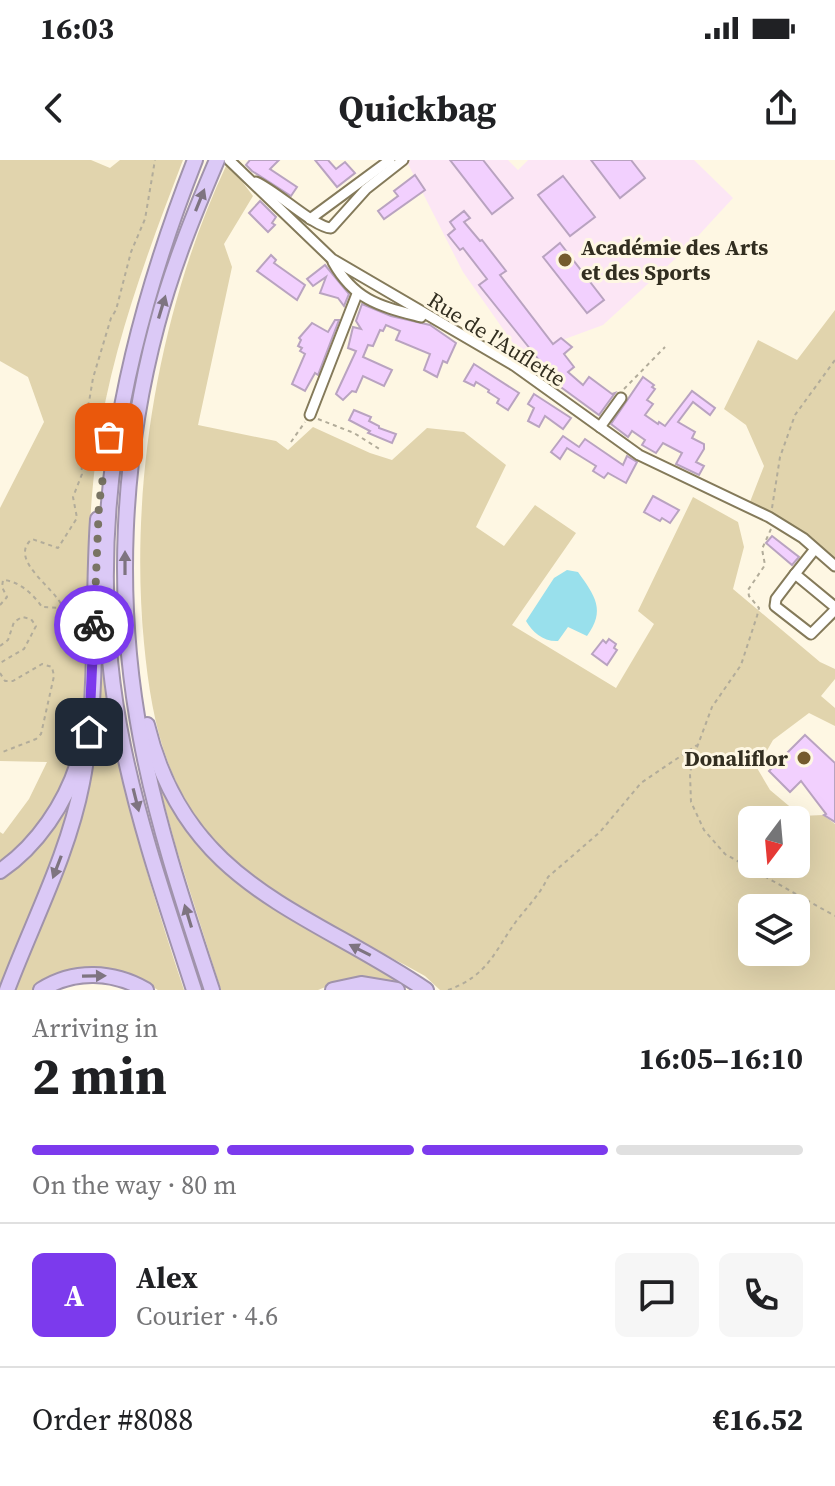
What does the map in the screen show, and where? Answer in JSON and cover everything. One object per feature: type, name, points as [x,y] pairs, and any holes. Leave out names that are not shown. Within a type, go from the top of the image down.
[{"type":"highway","points":[[7,990],[59,863],[76,806],[89,732],[95,557],[102,472],[153,275],[195,160]]},
{"type":"highway","points":[[212,990],[162,830],[141,739],[128,636],[125,554],[136,421],[154,338],[184,240],[217,160]]},
{"type":"highway","points":[[129,362],[117,425],[108,504],[106,576],[110,650],[115,698],[133,789],[194,990]]},
{"type":"highway","points":[[0,871],[33,842],[70,784],[80,757],[92,681]]},
{"type":"highway","points":[[134,697],[184,816],[215,854],[246,882],[288,911],[386,963],[426,990]]},
{"type":"highway","points":[[41,990],[68,978],[91,974],[115,976],[146,990]]},
{"type":"highway","points":[[333,990],[361,984],[397,990]]},
{"type":"street","name":"Rue de l'Auflette","points":[[229,160],[239,164],[250,180],[332,259],[515,366],[639,455],[772,519],[835,566]]},
{"type":"street","points":[[310,219],[390,160]]},
{"type":"street","points":[[250,180],[273,190],[310,219],[331,228],[366,189],[403,160]]},
{"type":"street","points":[[332,259],[344,281],[357,294],[373,302],[434,320]]},
{"type":"street","points":[[310,415],[357,294]]},
{"type":"street","points":[[600,427],[621,398]]},
{"type":"street","points":[[795,574],[835,608],[811,634],[775,606],[776,599],[795,574],[815,549]]},
{"type":"path","points":[[0,605],[7,597],[2,587],[3,580],[10,580],[27,590],[42,607],[63,608],[58,597],[42,583],[25,560],[25,549],[32,539],[58,548],[77,518],[73,497],[82,474],[81,456],[93,378],[131,252],[145,219],[155,160]]},
{"type":"path","points":[[621,398],[628,384],[665,347]]},
{"type":"path","points":[[835,360],[795,415],[780,457],[772,519],[762,549],[765,565],[748,590],[759,608],[741,665],[712,707],[690,774],[691,802],[714,844],[737,863],[756,870],[835,916]]},
{"type":"path","points":[[291,442],[310,415],[354,433],[381,450]]},
{"type":"path","points":[[0,646],[8,640],[14,622],[22,617],[31,619],[36,626],[24,649],[0,663]]},
{"type":"path","points":[[0,673],[5,681],[13,681],[42,664],[52,667],[54,676],[41,734],[26,744],[0,753]]},
{"type":"path","points":[[448,990],[465,984],[497,954],[548,877],[600,832],[641,783],[698,744]]},
{"type":"shaded area","points":[[0,160],[91,160],[110,168],[120,160],[183,160],[132,302],[103,412],[92,498],[85,679],[73,765],[47,817],[0,866],[0,832],[3,834],[29,799],[47,762],[0,761],[0,508],[44,422],[28,377],[0,361]]},
{"type":"shaded area","name":"Académie des Arts et des Sports","points":[[406,160],[508,160],[518,170],[528,160],[694,160],[733,198],[687,248],[603,325],[565,339],[529,366],[463,272]]},
{"type":"shaded area","points":[[226,166],[253,196],[224,244],[232,267],[198,425],[276,441],[288,450],[313,427],[392,460],[427,428],[464,432],[506,465],[476,527],[504,546],[535,505],[576,533],[512,625],[616,688],[654,624],[638,611],[693,497],[738,522],[744,547],[733,589],[820,662],[835,669],[835,679],[821,696],[835,708],[835,726],[809,713],[773,740],[757,768],[770,790],[789,806],[738,806],[738,878],[810,878],[810,816],[823,815],[835,824],[835,990],[440,990],[425,976],[285,899],[234,861],[213,839],[183,795],[163,747],[147,670],[140,583],[141,522],[154,399],[183,279]]},
{"type":"shaded area","points":[[835,310],[835,566],[803,538],[748,507],[764,466],[746,425],[724,409],[758,340],[797,360]]},
{"type":"shaded area","points":[[99,664],[102,664],[116,748],[135,829],[184,990],[158,990],[141,980],[104,968],[84,969],[34,990],[12,990],[60,873]]},
{"type":"shaded area","points":[[159,785],[164,785],[200,843],[420,990],[386,980],[364,978],[340,981],[318,990],[221,990]]},
{"type":"shaded area","points":[[65,803],[69,804],[48,879],[0,984],[0,879],[11,871]]},
{"type":"water","points":[[567,570],[578,572],[589,588],[596,603],[596,618],[587,636],[568,627],[558,641],[548,640],[535,632],[526,621],[554,578]]},
{"type":"building","points":[[250,160],[279,160],[270,169],[297,187],[291,196],[252,171],[246,165]]},
{"type":"building","points":[[315,160],[328,160],[336,169],[345,162],[355,173],[337,187]]},
{"type":"building","points":[[450,160],[483,160],[513,198],[492,214]]},
{"type":"building","points":[[591,160],[631,160],[645,178],[620,198]]},
{"type":"building","points":[[415,175],[425,190],[384,219],[378,211],[398,196],[394,191]]},
{"type":"building","points":[[563,176],[595,217],[570,236],[538,195]]},
{"type":"building","points":[[260,201],[276,217],[272,223],[275,225],[268,232],[249,213]]},
{"type":"building","points":[[464,211],[470,218],[464,222],[506,271],[500,275],[553,344],[561,338],[572,347],[564,354],[574,367],[568,372],[583,385],[589,377],[612,394],[615,393],[599,415],[532,366],[539,360],[479,285],[487,279],[463,248],[460,250],[448,235],[455,229],[450,222]]},
{"type":"building","points":[[560,243],[604,300],[587,313],[543,257]]},
{"type":"building","points":[[271,255],[276,260],[274,263],[305,285],[297,300],[257,271]]},
{"type":"building","points":[[325,265],[349,294],[344,306],[338,298],[320,293],[326,277],[313,286],[307,279]]},
{"type":"building","points":[[362,304],[391,316],[430,325],[456,343],[447,363],[443,361],[437,377],[424,370],[430,354],[396,340],[400,331],[386,325],[383,331],[380,330],[373,346],[368,345],[363,357],[392,370],[384,386],[363,376],[356,392],[352,391],[343,400],[336,394],[356,351],[348,348],[353,327],[361,329],[356,321]]},
{"type":"building","points":[[335,320],[339,320],[318,375],[315,373],[305,391],[292,384],[305,354],[298,346],[299,338],[312,323],[328,332]]},
{"type":"building","points":[[474,364],[519,393],[508,410],[497,403],[499,399],[489,390],[476,382],[474,386],[464,381]]},
{"type":"building","points":[[643,377],[655,389],[647,400],[653,404],[645,415],[658,424],[665,426],[692,391],[715,408],[710,415],[693,402],[678,422],[695,432],[692,438],[704,444],[696,462],[704,466],[699,475],[676,464],[682,453],[663,443],[656,453],[642,445],[645,440],[632,431],[628,437],[611,424]]},
{"type":"building","points":[[534,394],[571,418],[563,429],[545,416],[539,427],[528,421],[534,408],[528,404]]},
{"type":"building","points":[[354,410],[371,417],[369,421],[379,428],[396,434],[392,443],[368,433],[370,431],[349,420]]},
{"type":"building","points":[[563,436],[579,447],[585,439],[623,465],[627,456],[637,462],[626,483],[608,473],[604,478],[593,471],[596,466],[567,448],[560,459],[551,452]]},
{"type":"building","points":[[653,496],[679,510],[670,523],[644,512]]},
{"type":"building","points":[[772,536],[799,557],[792,565],[766,543]]},
{"type":"building","points":[[609,639],[616,644],[614,648],[617,650],[607,665],[592,654],[603,640],[606,643]]},
{"type":"building","points":[[805,735],[835,763],[835,822],[824,815],[801,781],[790,792],[769,771]]},
{"type":"way so far","points":[[94,625],[99,504],[109,437]]},
{"type":"place","name":"Académie des Arts et des Sports","points":[[565,260]]},
{"type":"place","name":"Donaliflor","points":[[804,758]]},
{"type":"route","points":[[89,732],[94,625]]}]
